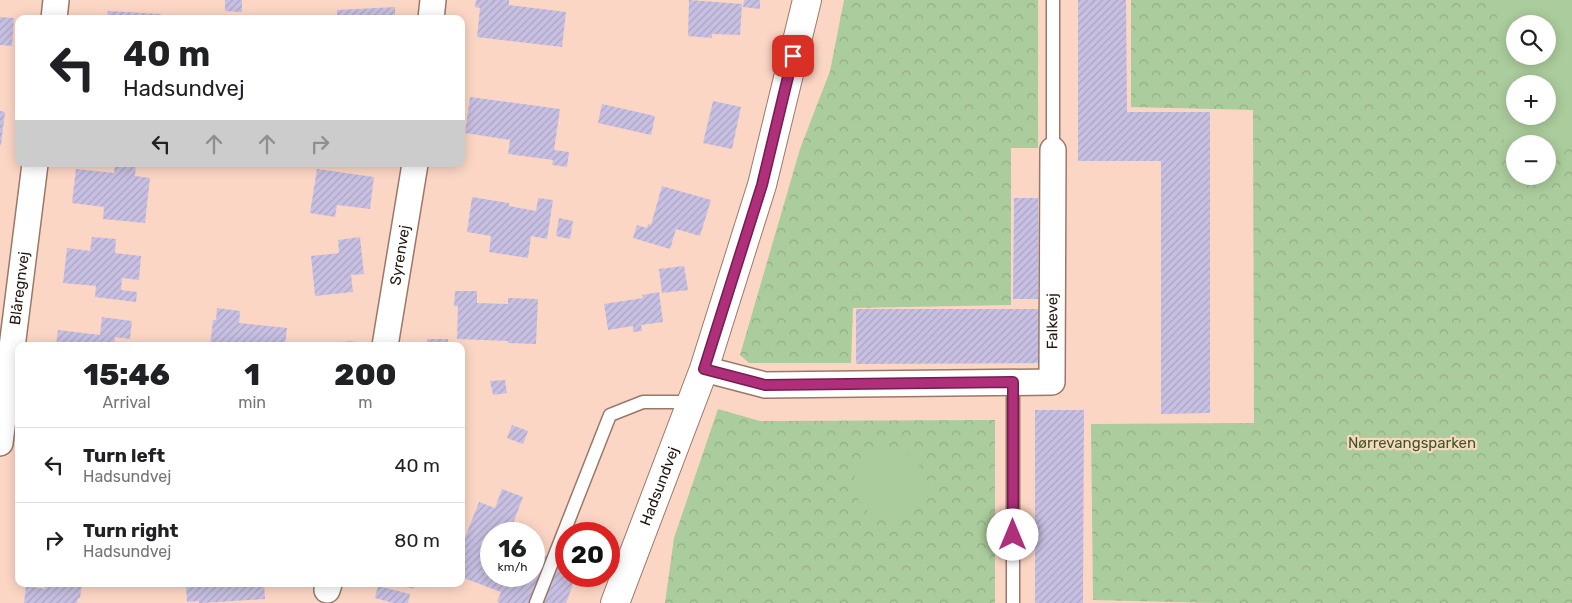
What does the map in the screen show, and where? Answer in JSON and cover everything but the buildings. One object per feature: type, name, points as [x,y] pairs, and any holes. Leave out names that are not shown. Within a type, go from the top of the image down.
[{"type":"street","points":[[54,15],[56,0]]},
{"type":"street","points":[[431,15],[433,0]]},
{"type":"street","name":"Hadsundvej","points":[[615,603],[704,369],[762,185],[807,0]]},
{"type":"street","name":"Falkevej","points":[[1013,382],[1052,382],[1053,150]]},
{"type":"street","name":"Blåregnvej","points":[[0,443],[35,167]]},
{"type":"street","name":"Syrenvej","points":[[386,342],[415,167]]},
{"type":"street","points":[[704,369],[765,385],[1013,382]]},
{"type":"lane","name":"Falkevej","points":[[1052,0],[1053,150]]},
{"type":"lane","points":[[1013,382],[1013,603]]},
{"type":"lane","points":[[536,603],[610,415],[643,402],[692,402]]},
{"type":"green space","points":[[844,0],[1038,0],[1038,148],[1011,148],[1011,305],[853,308],[851,363],[749,363],[740,355],[800,149],[830,71]]},
{"type":"green space","name":"Nørrevangsparken","points":[[1131,0],[1572,0],[1572,603],[1213,603],[1093,600],[1091,424],[1254,423],[1253,110],[1131,107]]},
{"type":"green space","points":[[1496,0],[1572,0],[1572,144],[1556,145],[1556,135],[1506,135],[1506,148],[1504,148]]},
{"type":"green space","points":[[718,409],[760,421],[995,420],[995,603],[665,603],[674,538]]},
{"type":"green space","points":[[889,448],[902,451],[914,458],[921,470],[924,483],[921,496],[914,508],[902,515],[889,518],[876,515],[864,508],[857,496],[854,483],[857,470],[864,458],[876,451]]},
{"type":"route","points":[[793,56],[762,185],[704,369],[765,385],[1013,382],[1013,535]]}]
